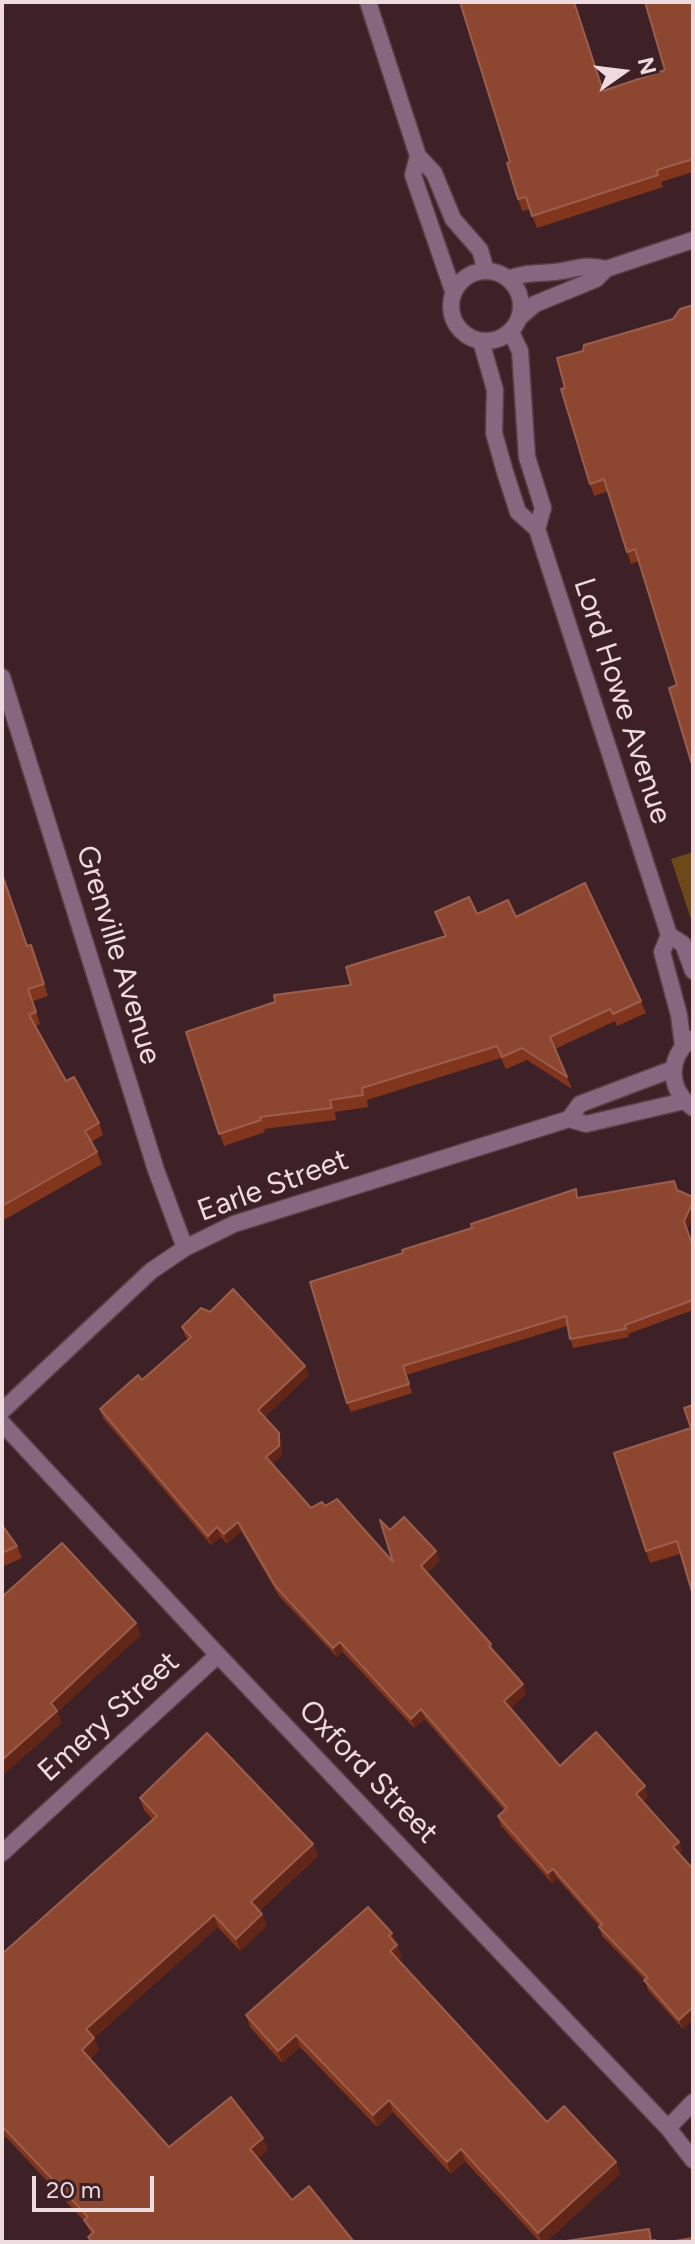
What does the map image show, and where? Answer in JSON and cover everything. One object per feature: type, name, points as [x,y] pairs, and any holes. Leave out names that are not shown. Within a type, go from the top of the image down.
[{"type":"street","points":[[368,2],[418,156],[434,173],[453,219],[480,250],[486,271]]},
{"type":"street","points":[[418,156],[413,175],[453,291],[451,313],[455,323],[471,338],[497,340],[535,304],[596,279],[606,269],[693,240]]},
{"type":"street","points":[[509,279],[524,272],[553,272],[590,264],[606,269]]},
{"type":"street","points":[[453,291],[467,276],[486,271],[499,273],[509,279],[520,297],[515,325]]},
{"type":"street","name":"Lord Howe Avenue","points":[[515,325],[520,351],[527,457],[543,508],[537,529]]},
{"type":"street","name":"Lord Howe Avenue","points":[[481,341],[495,390],[494,433],[518,512],[537,529],[669,935],[683,944],[693,971]]},
{"type":"street","name":"Grenville Avenue","points":[[2,677],[156,1170],[185,1248]]},
{"type":"street","name":"Lord Howe Avenue","points":[[669,935],[662,952],[688,1042]]},
{"type":"street","points":[[688,1042],[676,1056],[673,1069],[675,1086],[689,1104]]},
{"type":"street","name":"Earle Street","points":[[569,1119],[580,1104],[673,1069]]},
{"type":"street","name":"Earle Street","points":[[2,1411],[151,1271],[185,1248],[234,1224],[569,1119],[586,1124],[689,1104]]},
{"type":"street","name":"Oxford Street","points":[[2,1423],[668,2128],[693,2160]]},
{"type":"street","name":"Emery Street","points":[[2,1853],[218,1655]]},
{"type":"street","points":[[668,2128],[693,2102]]},
{"type":"shaded area","points":[[693,852],[693,925],[671,859]]},
{"type":"building","points":[[460,2],[574,2],[603,91],[665,70],[645,2],[693,2],[693,159],[657,170],[658,175],[532,216],[526,197],[518,199],[507,163],[510,162]]},
{"type":"building","points":[[693,305],[693,768],[669,688],[677,685],[635,549],[627,552],[604,479],[590,484],[561,389],[565,388],[557,358],[583,351],[584,345],[673,319],[680,309]]},
{"type":"building","points":[[2,874],[44,984],[28,989],[36,1012],[29,1015],[66,1081],[74,1077],[99,1123],[85,1131],[97,1152],[2,1206]]},
{"type":"building","points":[[585,883],[641,1001],[613,1014],[610,1009],[550,1037],[567,1077],[522,1048],[502,1057],[497,1046],[362,1088],[363,1095],[330,1100],[332,1108],[260,1117],[261,1120],[219,1134],[186,1032],[275,1002],[274,995],[351,985],[346,967],[446,936],[435,912],[469,897],[477,914],[508,900],[516,917]]},
{"type":"building","points":[[674,1181],[677,1190],[693,1197],[684,1221],[693,1247],[693,1300],[625,1325],[626,1329],[570,1339],[566,1316],[403,1366],[409,1384],[347,1403],[310,1282],[403,1253],[402,1250],[472,1228],[471,1224],[576,1189],[577,1198]]},
{"type":"building","points":[[233,1289],[305,1366],[258,1410],[279,1433],[279,1446],[266,1457],[311,1508],[322,1502],[325,1506],[337,1499],[393,1562],[380,1520],[390,1530],[404,1517],[436,1551],[421,1566],[523,1684],[504,1701],[560,1766],[596,1732],[645,1786],[636,1794],[679,1842],[673,1847],[693,1869],[693,2007],[679,2020],[644,1980],[648,1978],[599,1927],[602,1924],[553,1869],[548,1873],[498,1816],[507,1808],[421,1709],[411,1719],[340,1642],[333,1648],[276,1587],[238,1522],[224,1534],[217,1527],[208,1536],[100,1409],[138,1375],[142,1380],[191,1337],[182,1327],[201,1308],[210,1312]]},
{"type":"building","points":[[693,1405],[693,1595],[677,1541],[646,1551],[614,1453],[691,1428],[684,1408]]},
{"type":"building","points":[[2,1525],[17,1546],[2,1553]]},
{"type":"building","points":[[62,1543],[136,1623],[51,1703],[57,1711],[2,1760],[2,1597]]},
{"type":"building","points":[[207,1733],[313,1844],[251,1902],[262,1914],[236,1939],[214,1915],[86,2029],[94,2038],[82,2050],[169,2147],[231,2097],[263,2138],[250,2149],[292,2200],[309,2186],[354,2242],[92,2242],[88,2237],[94,2232],[84,2220],[88,2217],[2,2126],[2,1954],[157,1816],[140,1798]]},
{"type":"building","points":[[368,1907],[392,1933],[389,1936],[397,1945],[390,1951],[547,2122],[564,2106],[616,2162],[538,2233],[461,2149],[447,2162],[389,2100],[373,2115],[296,2035],[278,2051],[246,2015]]},
{"type":"building","points":[[649,2229],[651,2241],[655,2242],[559,2242]]},
{"type":"building","points":[[693,2238],[693,2242],[669,2242]]}]
